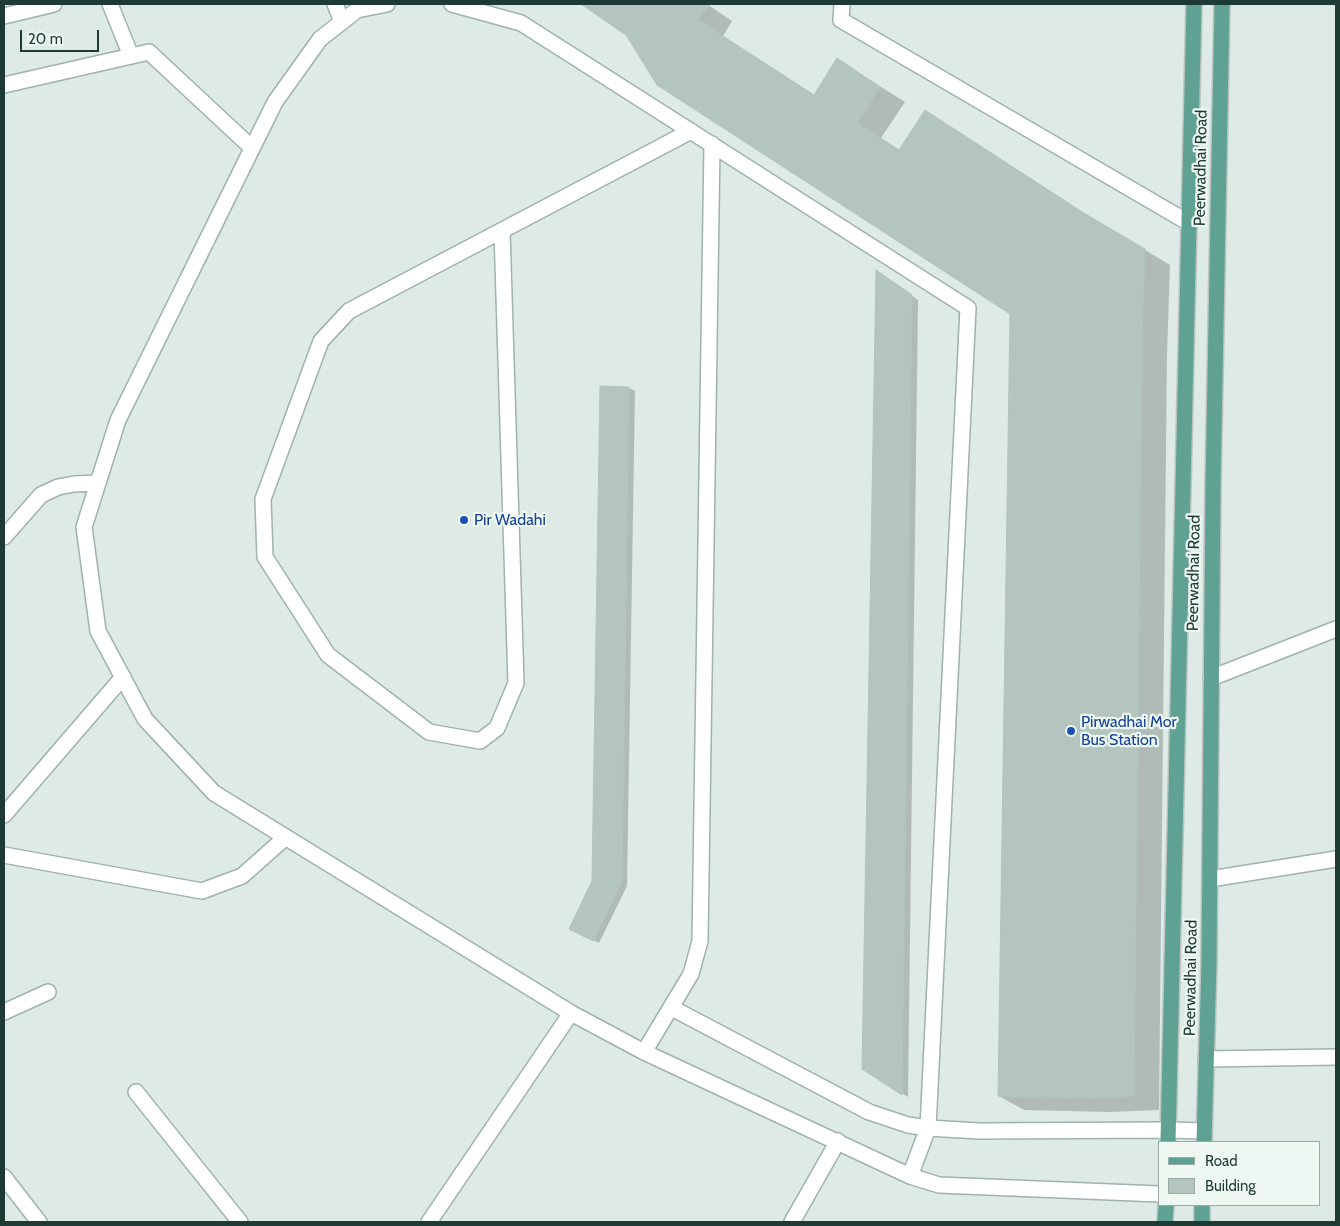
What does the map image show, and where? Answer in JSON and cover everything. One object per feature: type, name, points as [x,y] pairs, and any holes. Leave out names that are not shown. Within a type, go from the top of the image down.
[{"type":"main road","points":[[1169,1136],[1194,4]]},
{"type":"main road","name":"Peerwadhai Road","points":[[1204,1137],[1210,879],[1213,485],[1222,4]]},
{"type":"main road","points":[[1165,1222],[1166,1206]]},
{"type":"main road","points":[[1202,1206],[1202,1222]]},
{"type":"street","points":[[4,16],[54,4]]},
{"type":"street","points":[[110,4],[131,56]]},
{"type":"street","points":[[335,4],[342,22]]},
{"type":"street","points":[[387,4],[357,10],[320,39],[275,102],[118,420],[84,527],[98,631],[145,719],[214,794],[571,1013],[644,1052],[910,1176],[939,1184],[1158,1194]]},
{"type":"street","points":[[452,4],[522,23],[968,308],[928,1128],[910,1176]]},
{"type":"street","points":[[842,4],[842,20],[1189,223]]},
{"type":"street","points":[[4,84],[149,52],[252,148]]},
{"type":"street","points":[[502,231],[516,683],[497,728],[480,741],[429,732],[328,655],[265,557],[263,498],[321,342],[349,311],[691,131]]},
{"type":"street","points":[[644,1052],[691,974],[700,941],[712,144]]},
{"type":"street","points":[[5,532],[41,495],[58,487],[74,484],[98,484]]},
{"type":"street","points":[[1211,678],[1336,629]]},
{"type":"street","points":[[4,815],[123,677]]},
{"type":"street","points":[[4,855],[202,891],[242,876],[286,837]]},
{"type":"street","points":[[1210,879],[1336,858]]},
{"type":"street","points":[[4,1012],[48,992]]},
{"type":"street","points":[[672,1008],[869,1112],[908,1125],[979,1131],[1204,1137]]},
{"type":"street","points":[[429,1222],[571,1013]]},
{"type":"street","points":[[1206,1059],[1336,1057]]},
{"type":"street","points":[[136,1092],[240,1222]]},
{"type":"street","points":[[792,1222],[838,1141]]},
{"type":"street","points":[[4,1177],[39,1222]]},
{"type":"building","name":"Pirwadhai Mor Bus Station","points":[[581,4],[705,4],[708,6],[698,20],[814,95],[837,58],[880,87],[857,123],[899,150],[925,110],[1077,209],[1145,249],[1142,340],[1134,1096],[1081,1098],[998,1096],[1010,314],[657,85],[626,35]]},
{"type":"building","points":[[876,270],[912,295],[902,1095],[862,1069]]},
{"type":"building","points":[[600,386],[629,387],[622,882],[593,941],[569,929],[592,881]]},
{"type":"place","name":"Pir Wadahi","points":[[464,520]]},
{"type":"place","name":"Pirwadhai Mor Bus Station","points":[[1071,731]]}]
